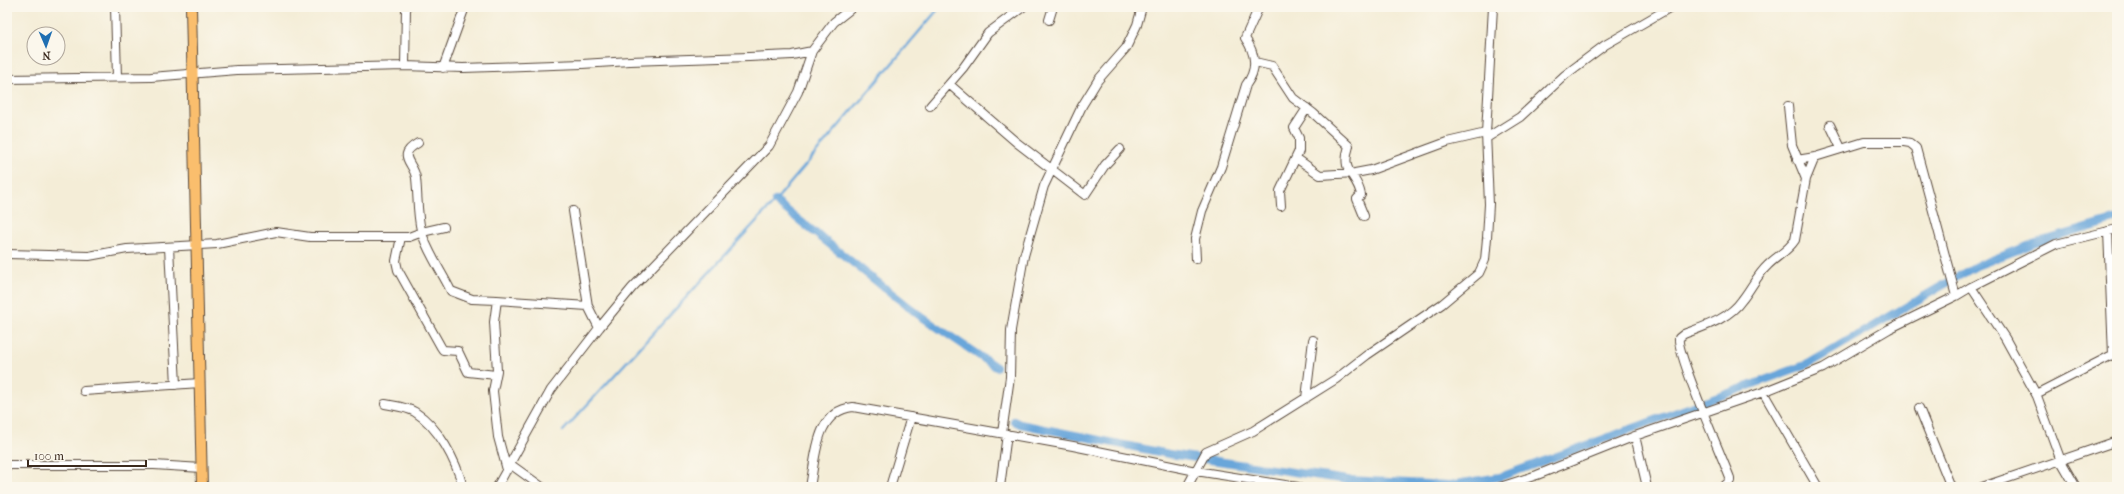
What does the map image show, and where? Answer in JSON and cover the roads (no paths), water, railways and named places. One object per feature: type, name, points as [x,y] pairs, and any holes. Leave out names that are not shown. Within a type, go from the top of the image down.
[{"type":"main road","points":[[191,7],[195,246],[202,487]]},
{"type":"street","points":[[115,7],[117,77]]},
{"type":"street","points":[[405,66],[406,7]]},
{"type":"street","points":[[443,68],[465,7]]},
{"type":"street","points":[[497,487],[551,390],[599,328],[632,288],[769,146],[798,92],[812,51],[834,22],[853,7]]},
{"type":"street","points":[[930,106],[963,68],[988,33],[1003,20],[1023,7]]},
{"type":"street","points":[[1049,20],[1053,7]]},
{"type":"street","points":[[1000,487],[1010,377],[1011,330],[1020,276],[1033,223],[1051,168],[1082,106],[1098,80],[1126,48],[1137,25],[1142,7]]},
{"type":"street","points":[[1196,259],[1195,239],[1202,211],[1221,167],[1255,62],[1253,50],[1245,38],[1259,7]]},
{"type":"street","points":[[1187,487],[1206,452],[1253,431],[1306,398],[1442,304],[1479,273],[1485,260],[1487,238],[1487,135],[1493,7]]},
{"type":"street","points":[[1296,158],[1320,175],[1349,173],[1371,170],[1447,142],[1487,135],[1520,117],[1565,76],[1605,45],[1671,7]]},
{"type":"street","points":[[7,79],[151,77],[237,70],[405,66],[443,68],[749,58],[792,55],[812,51]]},
{"type":"street","points":[[1255,62],[1272,66],[1293,98],[1307,108],[1342,138],[1349,146],[1346,156],[1346,165],[1349,173],[1360,186],[1361,195],[1357,199],[1364,216]]},
{"type":"street","points":[[949,84],[1016,142],[1085,195],[1105,166],[1120,149]]},
{"type":"street","points":[[1788,106],[1792,145],[1806,179]]},
{"type":"street","points":[[1281,206],[1280,191],[1299,151],[1300,138],[1294,128],[1307,108]]},
{"type":"street","points":[[1830,125],[1841,148]]},
{"type":"street","points":[[1797,160],[1864,142],[1904,142],[1910,143],[1916,148],[1956,296]]},
{"type":"street","points":[[418,143],[410,147],[406,156],[407,161],[416,176],[418,216],[422,232],[451,291],[472,299],[588,306]]},
{"type":"street","points":[[1723,487],[1730,481],[1730,478],[1679,346],[1680,338],[1684,334],[1723,318],[1734,309],[1741,302],[1766,266],[1790,247],[1795,240],[1806,179],[1815,156]]},
{"type":"street","points":[[573,211],[588,306],[599,328]]},
{"type":"street","points":[[7,254],[90,256],[127,249],[195,246],[233,242],[262,234],[276,232],[310,237],[409,237],[444,226]]},
{"type":"street","points":[[1500,487],[1537,476],[1635,436],[1763,392],[1823,368],[1888,328],[1956,296],[2056,244],[2117,229]]},
{"type":"street","points":[[2036,394],[2115,354],[2108,231]]},
{"type":"street","points":[[401,237],[396,261],[398,270],[443,350],[458,351],[468,372],[496,374]]},
{"type":"street","points":[[169,247],[176,385]]},
{"type":"street","points":[[1971,287],[2005,338],[2036,394],[2061,461],[2076,487]]},
{"type":"street","points":[[497,300],[494,322],[497,362],[493,391],[494,409],[508,467],[542,487]]},
{"type":"street","points":[[1306,398],[1314,340]]},
{"type":"street","points":[[84,391],[200,383]]},
{"type":"street","points":[[1763,392],[1818,487]]},
{"type":"street","points":[[385,404],[415,412],[425,420],[451,455],[463,487]]},
{"type":"street","points":[[810,487],[816,449],[821,432],[826,422],[835,413],[843,408],[853,407],[1005,434],[1196,471],[1298,487]]},
{"type":"street","points":[[1919,408],[1951,487]]},
{"type":"street","points":[[890,487],[911,417]]},
{"type":"street","points":[[1635,436],[1647,487]]},
{"type":"street","points":[[1982,487],[2117,441]]},
{"type":"street","points":[[7,465],[154,465],[202,468]]},
{"type":"waterway","points":[[563,431],[775,201],[940,7]]},
{"type":"waterway","points":[[775,201],[919,315],[996,367]]},
{"type":"waterway","points":[[1014,421],[1020,424],[1169,454],[1348,480],[1450,485],[1500,477],[1808,364],[1976,266],[2033,244],[2117,219]]}]
